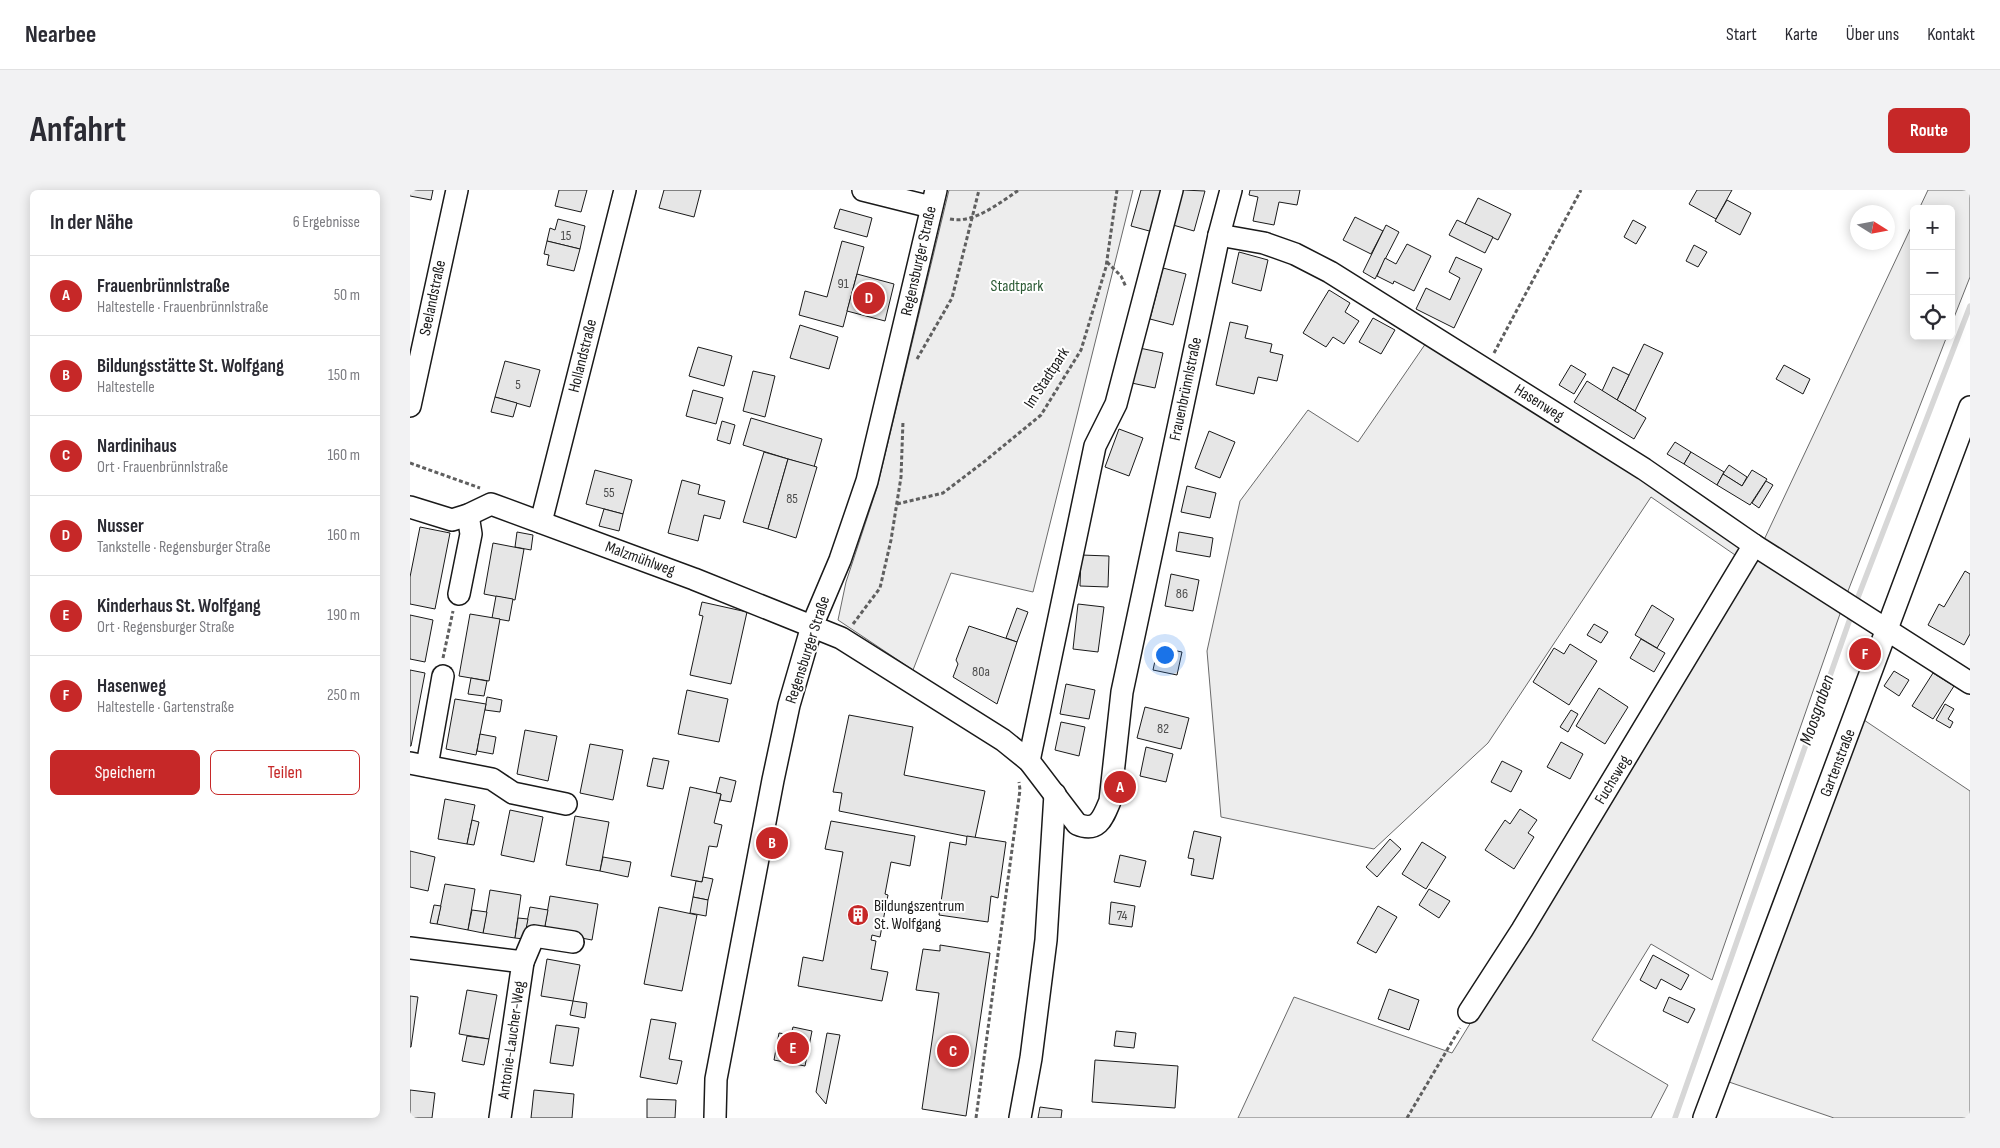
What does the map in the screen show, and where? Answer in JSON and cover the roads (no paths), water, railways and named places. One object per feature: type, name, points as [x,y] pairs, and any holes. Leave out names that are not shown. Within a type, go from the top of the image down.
[{"type":"street","name":"Seelandstraße","points":[[410,406],[456,190]]},
{"type":"street","name":"Hollandstraße","points":[[541,522],[625,190]]},
{"type":"street","points":[[862,190],[932,204]]},
{"type":"street","points":[[1024,768],[1095,446],[1116,404],[1172,190]]},
{"type":"street","name":"Frauenbrünnlstraße","points":[[812,626],[842,638],[1003,740],[1024,768],[1055,794],[1077,824],[1086,828],[1097,825],[1110,801],[1122,692],[1219,235],[1231,190]]},
{"type":"street","name":"Regensburger Straße","points":[[715,1118],[716,1080],[773,780],[789,706],[812,626],[843,553],[866,481],[932,204]]},
{"type":"street","name":"Hasenweg","points":[[1219,235],[1264,243],[1295,254],[1330,272],[1644,469],[1754,545],[1970,684]]},
{"type":"street","name":"Gartenstraße","points":[[1704,1118],[1970,407]]},
{"type":"street","name":"Malzmühlweg","points":[[410,507],[452,520],[491,504],[694,578],[812,626]]},
{"type":"street","points":[[459,594],[471,534],[468,515]]},
{"type":"street","name":"Fuchsweg","points":[[1469,1012],[1522,930],[1754,545]]},
{"type":"street","points":[[443,676],[419,764],[492,779],[514,793],[566,804]]},
{"type":"street","points":[[1020,1118],[1031,1058],[1046,940],[1055,794]]},
{"type":"street","name":"Antonie-Laucher-Weg","points":[[500,1118],[523,962],[534,936],[574,942]]},
{"type":"street","name":"Antonie-Laucher-Weg","points":[[410,948],[523,962]]},
{"type":"waterway","name":"Moosgraben","points":[[1855,605],[1970,306]]},
{"type":"waterway","name":"Moosgraben","points":[[1675,1118],[1852,613]]},
{"type":"place","name":"Nusser","points":[[869,298]]},
{"type":"place","name":"Hasenweg","points":[[1865,654]]},
{"type":"place","name":"Frauenbrünnlstraße","points":[[1120,787]]},
{"type":"place","name":"Bildungsstätte St. Wolfgang","points":[[772,843]]},
{"type":"place","name":"Bildungszentrum St. Wolfgang","points":[[858,915]]},
{"type":"place","name":"Kinderhaus St. Wolfgang","points":[[793,1048]]},
{"type":"place","name":"Nardinihaus","points":[[953,1051]]},
{"type":"park label","name":"Stadtpark","points":[[1017,286]]}]
